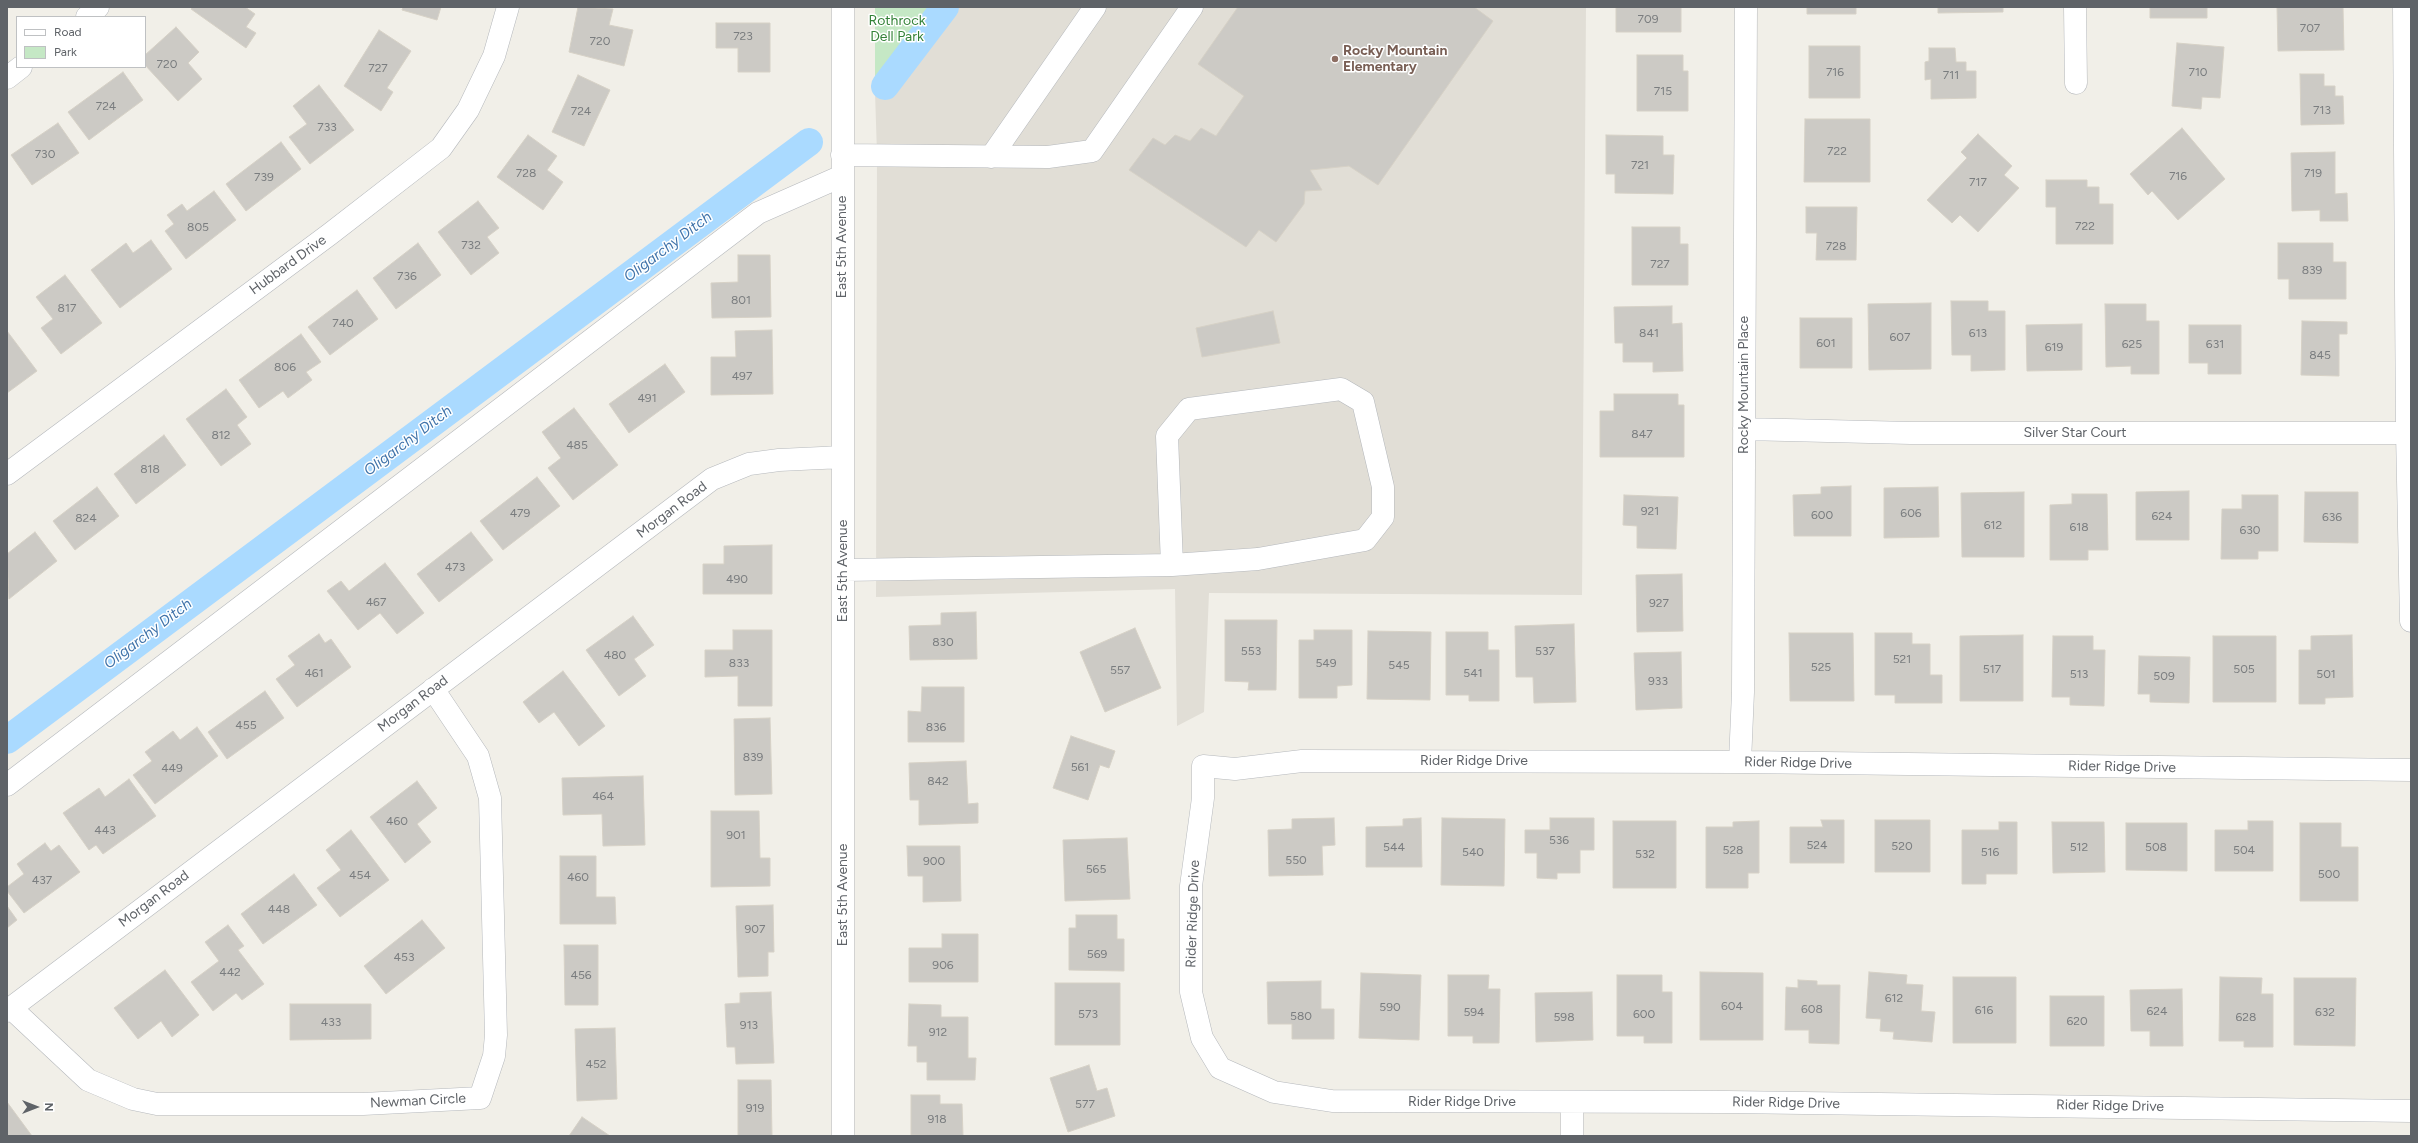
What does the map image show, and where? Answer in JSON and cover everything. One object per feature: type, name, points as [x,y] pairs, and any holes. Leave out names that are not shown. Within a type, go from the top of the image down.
[{"type":"street","points":[[89,16],[98,7]]},
{"type":"street","name":"Hubbard Drive","points":[[7,474],[330,234],[441,148],[468,110],[494,56],[508,7]]},
{"type":"street","name":"East 5th Avenue","points":[[843,7],[844,1136]]},
{"type":"street","points":[[991,157],[1095,7]]},
{"type":"street","points":[[7,785],[758,213],[842,166],[991,157],[1048,157],[1092,151],[1192,7]]},
{"type":"street","name":"Rocky Mountain Place","points":[[1740,762],[1743,692],[1746,7]]},
{"type":"street","points":[[2074,7],[2076,83]]},
{"type":"street","points":[[2404,7],[2407,433],[2411,621]]},
{"type":"street","points":[[7,78],[20,68]]},
{"type":"street","points":[[843,570],[1172,565],[1258,559],[1365,540],[1383,517],[1383,488],[1363,402],[1341,389],[1189,409],[1167,436],[1172,565]]},
{"type":"street","name":"Silver Star Court","points":[[1744,429],[1912,433],[2407,433]]},
{"type":"street","name":"Morgan Road","points":[[9,1009],[712,479],[749,464],[779,460],[843,457]]},
{"type":"street","name":"Newman Circle","points":[[9,1009],[88,1080],[133,1100],[157,1104],[363,1104],[480,1098],[494,1056],[496,1034],[490,798],[478,756],[434,689]]},
{"type":"street","name":"Rider Ridge Drive","points":[[2411,770],[1740,762],[1302,761],[1235,770],[1203,766],[1203,798],[1191,886],[1191,992],[1202,1038],[1220,1068],[1274,1092],[1332,1101],[1742,1102],[2411,1110]]},
{"type":"street","points":[[1572,1102],[1572,1136]]},
{"type":"shaded area","points":[[941,7],[1586,7],[1582,595],[1209,593],[1204,712],[1177,726],[1175,589],[876,597],[877,154],[875,92]]},
{"type":"green space","name":"Rothrock Dell Park","points":[[875,7],[941,7],[875,92]]},
{"type":"building","points":[[193,7],[245,7],[255,14],[246,27],[256,33],[246,48],[191,9]]},
{"type":"building","points":[[403,7],[441,7],[437,20],[402,10]]},
{"type":"building","points":[[578,7],[613,9],[609,25],[633,30],[624,66],[569,52]]},
{"type":"building","points":[[1238,7],[1474,7],[1493,21],[1378,185],[1349,166],[1310,170],[1322,190],[1305,191],[1304,204],[1276,242],[1259,230],[1246,247],[1129,170],[1153,138],[1165,145],[1175,135],[1190,141],[1201,128],[1216,136],[1244,96],[1198,64]]},
{"type":"building","points":[[1616,7],[1681,7],[1681,32],[1616,32]]},
{"type":"building","points":[[1807,7],[1856,7],[1856,14],[1807,14]]},
{"type":"building","points":[[1938,7],[2003,7],[2003,12],[1938,13]]},
{"type":"building","points":[[2150,7],[2207,7],[2207,18],[2150,18]]},
{"type":"building","points":[[2277,7],[2343,7],[2344,50],[2278,51]]},
{"type":"building","points":[[716,23],[770,23],[770,72],[738,72],[738,48],[716,48]]},
{"type":"building","points":[[176,27],[199,52],[188,63],[202,79],[178,101],[146,66],[146,54]]},
{"type":"building","points":[[379,30],[411,51],[387,88],[393,92],[381,111],[344,86]]},
{"type":"building","points":[[2177,43],[2224,47],[2220,98],[2202,97],[2201,109],[2172,106]]},
{"type":"building","points":[[1809,46],[1860,46],[1860,98],[1809,98]]},
{"type":"building","points":[[1929,48],[1955,48],[1956,62],[1966,62],[1966,71],[1976,71],[1976,98],[1931,99],[1931,79],[1925,80],[1925,62],[1929,61]]},
{"type":"building","points":[[1637,55],[1683,55],[1683,71],[1688,71],[1688,111],[1637,111]]},
{"type":"building","points":[[123,72],[143,100],[89,140],[68,112]]},
{"type":"building","points":[[2300,74],[2324,74],[2324,86],[2335,86],[2335,96],[2343,96],[2344,124],[2301,125]]},
{"type":"building","points":[[578,75],[610,90],[584,146],[552,132]]},
{"type":"building","points":[[319,85],[354,130],[310,164],[289,137],[307,124],[293,106]]},
{"type":"building","points":[[1805,119],[1870,119],[1870,182],[1804,182]]},
{"type":"building","points":[[58,123],[79,153],[32,185],[11,155]]},
{"type":"building","points":[[2182,128],[2225,179],[2178,220],[2152,191],[2148,195],[2130,174]]},
{"type":"building","points":[[1978,134],[2012,166],[2004,175],[2019,188],[1978,232],[1960,215],[1952,223],[1927,200],[1967,158],[1961,152]]},
{"type":"building","points":[[528,135],[557,156],[547,170],[563,182],[543,210],[497,177]]},
{"type":"building","points":[[1606,135],[1663,136],[1663,155],[1674,155],[1673,194],[1615,193],[1615,174],[1606,174]]},
{"type":"building","points":[[281,142],[301,169],[246,211],[226,184]]},
{"type":"building","points":[[2335,152],[2335,194],[2347,193],[2348,221],[2320,221],[2320,210],[2292,211],[2291,153]]},
{"type":"building","points":[[2046,180],[2087,180],[2087,187],[2099,187],[2099,204],[2113,204],[2113,244],[2056,244],[2056,207],[2046,207]]},
{"type":"building","points":[[214,191],[236,220],[186,259],[165,231],[174,224],[167,215],[182,204],[187,211]]},
{"type":"building","points":[[478,201],[499,228],[487,237],[499,253],[471,275],[438,232]]},
{"type":"building","points":[[1806,207],[1857,207],[1856,260],[1816,260],[1817,233],[1806,233]]},
{"type":"building","points":[[1632,227],[1680,227],[1680,244],[1688,244],[1688,285],[1632,285]]},
{"type":"building","points":[[151,240],[172,269],[120,308],[91,270],[126,243],[133,253]]},
{"type":"building","points":[[418,243],[441,275],[396,309],[373,278]]},
{"type":"building","points":[[2278,243],[2333,243],[2333,262],[2346,262],[2346,299],[2289,299],[2289,279],[2278,279]]},
{"type":"building","points":[[738,255],[770,255],[771,317],[712,318],[711,283],[738,282]]},
{"type":"building","points":[[65,275],[102,323],[61,354],[41,328],[53,319],[36,297]]},
{"type":"building","points":[[357,290],[378,319],[330,355],[308,327]]},
{"type":"building","points":[[1951,301],[1988,301],[1988,311],[2005,311],[2005,370],[1971,371],[1971,355],[1952,355]]},
{"type":"building","points":[[1931,303],[1931,369],[1869,370],[1868,304]]},
{"type":"building","points":[[2105,304],[2146,304],[2146,321],[2159,321],[2159,374],[2131,374],[2131,366],[2106,367]]},
{"type":"building","points":[[1672,306],[1672,324],[1682,323],[1683,371],[1653,372],[1653,362],[1623,362],[1623,343],[1615,343],[1614,307]]},
{"type":"building","points":[[1273,311],[1280,343],[1202,357],[1196,328]]},
{"type":"building","points":[[1800,318],[1852,318],[1852,368],[1800,368]]},
{"type":"building","points":[[2302,321],[2347,322],[2347,334],[2339,334],[2339,376],[2301,375]]},
{"type":"building","points":[[2082,324],[2082,370],[2027,371],[2026,325]]},
{"type":"building","points":[[2189,325],[2241,325],[2241,374],[2208,374],[2208,363],[2189,363]]},
{"type":"building","points":[[772,330],[773,394],[711,395],[711,357],[736,357],[735,331]]},
{"type":"building","points":[[7,331],[37,371],[7,393]]},
{"type":"building","points":[[301,334],[321,362],[306,372],[312,380],[288,398],[283,391],[259,408],[239,380]]},
{"type":"building","points":[[665,364],[685,392],[629,433],[609,404]]},
{"type":"building","points":[[226,389],[247,417],[237,425],[251,444],[221,466],[186,419]]},
{"type":"building","points":[[1614,394],[1678,394],[1678,405],[1684,405],[1684,457],[1600,457],[1600,411],[1614,411]]},
{"type":"building","points":[[574,408],[618,465],[573,500],[548,468],[561,458],[542,432]]},
{"type":"building","points":[[164,435],[186,465],[136,504],[114,474]]},
{"type":"building","points":[[537,477],[560,506],[503,550],[480,521]]},
{"type":"building","points":[[1851,486],[1851,536],[1794,536],[1793,495],[1821,494],[1821,487]]},
{"type":"building","points":[[97,487],[119,516],[75,550],[53,521]]},
{"type":"building","points":[[1938,487],[1939,537],[1884,538],[1884,488]]},
{"type":"building","points":[[2189,491],[2189,540],[2136,540],[2136,492]]},
{"type":"building","points":[[2024,492],[2024,557],[1962,557],[1961,493]]},
{"type":"building","points":[[2305,492],[2358,492],[2358,543],[2304,542]]},
{"type":"building","points":[[2072,494],[2107,494],[2108,550],[2088,550],[2088,560],[2050,560],[2050,505],[2072,504]]},
{"type":"building","points":[[1624,495],[1678,497],[1676,549],[1637,548],[1637,526],[1623,525]]},
{"type":"building","points":[[2242,495],[2278,495],[2278,551],[2258,551],[2258,559],[2221,559],[2222,509],[2242,509]]},
{"type":"building","points":[[35,532],[57,561],[9,599],[7,554]]},
{"type":"building","points":[[471,532],[493,560],[439,602],[417,574]]},
{"type":"building","points":[[772,545],[772,594],[703,594],[703,564],[724,564],[724,546]]},
{"type":"building","points":[[385,563],[424,613],[397,634],[380,613],[358,630],[327,591],[341,581],[349,591]]},
{"type":"building","points":[[1682,574],[1683,631],[1637,632],[1636,575]]},
{"type":"building","points":[[976,612],[977,659],[910,660],[909,626],[941,625],[941,613]]},
{"type":"building","points":[[633,616],[654,645],[634,659],[646,676],[619,696],[586,650]]},
{"type":"building","points":[[1225,620],[1277,620],[1276,690],[1248,690],[1249,682],[1225,681]]},
{"type":"building","points":[[1574,624],[1576,702],[1534,703],[1533,677],[1516,677],[1515,626]]},
{"type":"building","points":[[1135,628],[1161,688],[1105,712],[1080,652]]},
{"type":"building","points":[[733,630],[772,630],[772,706],[738,706],[738,676],[705,677],[705,650],[733,650]]},
{"type":"building","points":[[1314,630],[1352,630],[1352,685],[1337,686],[1337,698],[1299,698],[1299,640],[1314,640]]},
{"type":"building","points":[[1368,631],[1431,632],[1430,700],[1367,699]]},
{"type":"building","points":[[1446,632],[1488,632],[1488,650],[1499,650],[1499,701],[1469,701],[1469,695],[1446,695]]},
{"type":"building","points":[[1789,633],[1853,633],[1854,701],[1790,701]]},
{"type":"building","points":[[1875,633],[1912,633],[1912,644],[1930,644],[1930,675],[1942,675],[1942,703],[1895,703],[1895,695],[1875,695]]},
{"type":"building","points":[[319,634],[325,643],[331,639],[351,667],[297,707],[276,679],[295,665],[288,656]]},
{"type":"building","points":[[2023,635],[2023,701],[1960,701],[1960,636]]},
{"type":"building","points":[[2352,635],[2353,697],[2325,698],[2325,704],[2299,704],[2299,650],[2311,650],[2311,636]]},
{"type":"building","points":[[2053,636],[2093,636],[2093,650],[2105,650],[2104,706],[2070,705],[2070,697],[2052,697]]},
{"type":"building","points":[[2213,636],[2276,636],[2276,702],[2213,702]]},
{"type":"building","points":[[1681,652],[1682,708],[1636,710],[1634,653]]},
{"type":"building","points":[[2139,656],[2190,657],[2189,703],[2150,702],[2150,694],[2138,694]]},
{"type":"building","points":[[563,671],[605,726],[579,746],[554,712],[539,723],[523,702]]},
{"type":"building","points":[[922,687],[964,687],[964,742],[908,742],[908,711],[921,712]]},
{"type":"building","points":[[265,691],[284,718],[227,759],[208,732]]},
{"type":"building","points":[[770,718],[772,794],[735,795],[734,719]]},
{"type":"building","points":[[197,727],[218,756],[155,804],[133,775],[152,761],[145,752],[173,731],[180,740]]},
{"type":"building","points":[[1071,736],[1115,751],[1109,768],[1100,765],[1088,800],[1053,788]]},
{"type":"building","points":[[966,761],[968,804],[978,803],[978,823],[919,825],[919,800],[910,800],[909,763]]},
{"type":"building","points":[[643,776],[645,845],[603,846],[602,814],[563,815],[562,778]]},
{"type":"building","points":[[129,779],[156,816],[103,854],[96,845],[89,850],[63,813],[99,788],[105,797]]},
{"type":"building","points":[[417,781],[437,808],[417,824],[431,842],[405,863],[370,817]]},
{"type":"building","points":[[711,811],[759,811],[760,858],[770,858],[770,886],[711,887]]},
{"type":"building","points":[[1334,818],[1335,845],[1322,846],[1323,875],[1269,876],[1268,830],[1292,829],[1292,819]]},
{"type":"building","points":[[1421,818],[1422,867],[1366,867],[1366,827],[1403,826],[1403,819]]},
{"type":"building","points":[[1442,818],[1505,819],[1504,886],[1441,885]]},
{"type":"building","points":[[1550,818],[1594,818],[1594,850],[1580,850],[1580,873],[1557,873],[1557,879],[1537,878],[1537,853],[1525,853],[1525,830],[1550,830]]},
{"type":"building","points":[[1821,820],[1844,820],[1844,863],[1790,863],[1790,827],[1823,827]]},
{"type":"building","points":[[1875,820],[1930,820],[1930,872],[1875,872]]},
{"type":"building","points":[[1613,821],[1676,821],[1676,888],[1613,888]]},
{"type":"building","points":[[1759,821],[1759,873],[1748,873],[1748,888],[1706,888],[1706,827],[1733,827],[1733,822]]},
{"type":"building","points":[[2248,821],[2273,821],[2273,871],[2215,871],[2215,830],[2248,830]]},
{"type":"building","points":[[1999,822],[2017,822],[2017,874],[1986,874],[1986,884],[1962,884],[1962,830],[1999,830]]},
{"type":"building","points":[[2052,822],[2104,822],[2105,872],[2053,873]]},
{"type":"building","points":[[2126,823],[2187,823],[2187,871],[2126,870]]},
{"type":"building","points":[[2300,823],[2341,823],[2341,847],[2358,847],[2358,901],[2300,901]]},
{"type":"building","points":[[351,830],[389,880],[340,917],[317,888],[341,870],[326,850]]},
{"type":"building","points":[[1127,838],[1130,899],[1065,901],[1063,840]]},
{"type":"building","points":[[45,843],[51,851],[59,845],[80,872],[24,913],[7,891],[7,887],[24,874],[17,864]]},
{"type":"building","points":[[907,846],[960,846],[961,901],[923,902],[923,876],[908,876]]},
{"type":"building","points":[[560,856],[596,856],[596,897],[615,897],[616,924],[560,924]]},
{"type":"building","points":[[294,874],[317,905],[263,944],[241,914]]},
{"type":"building","points":[[773,905],[774,952],[768,952],[768,976],[738,977],[736,906]]},
{"type":"building","points":[[7,906],[17,920],[7,928]]},
{"type":"building","points":[[1076,915],[1117,915],[1117,939],[1124,939],[1124,971],[1069,970],[1069,928],[1076,928]]},
{"type":"building","points":[[422,920],[445,948],[386,994],[364,966]]},
{"type":"building","points":[[228,925],[244,946],[238,950],[264,984],[242,1000],[236,993],[213,1011],[191,982],[219,961],[205,942]]},
{"type":"building","points":[[942,934],[978,934],[978,982],[909,982],[909,948],[942,948]]},
{"type":"building","points":[[564,945],[598,945],[598,1005],[565,1005]]},
{"type":"building","points":[[165,970],[199,1015],[172,1037],[161,1021],[138,1039],[114,1008]]},
{"type":"building","points":[[1700,972],[1763,973],[1763,1040],[1700,1040]]},
{"type":"building","points":[[1869,972],[1907,975],[1906,984],[1923,985],[1921,1011],[1935,1012],[1932,1042],[1893,1039],[1894,1032],[1880,1031],[1881,1019],[1866,1018]]},
{"type":"building","points":[[1361,973],[1421,975],[1419,1040],[1359,1038]]},
{"type":"building","points":[[1448,975],[1489,975],[1488,989],[1500,989],[1499,1043],[1473,1043],[1473,1036],[1448,1036]]},
{"type":"building","points":[[1617,975],[1662,975],[1662,992],[1672,992],[1672,1043],[1644,1043],[1644,1036],[1617,1036]]},
{"type":"building","points":[[1953,977],[2016,977],[2016,1043],[1953,1043]]},
{"type":"building","points":[[2220,977],[2262,978],[2261,994],[2273,994],[2273,1047],[2244,1047],[2244,1041],[2219,1041]]},
{"type":"building","points":[[2294,978],[2356,978],[2355,1046],[2294,1045]]},
{"type":"building","points":[[1798,980],[1817,981],[1817,985],[1840,985],[1839,1044],[1809,1043],[1809,1030],[1785,1030],[1786,987],[1798,988]]},
{"type":"building","points":[[1321,981],[1321,1009],[1334,1009],[1334,1039],[1292,1039],[1292,1024],[1268,1024],[1267,982]]},
{"type":"building","points":[[1055,983],[1120,983],[1120,1045],[1055,1045]]},
{"type":"building","points":[[2182,989],[2183,1046],[2150,1046],[2150,1031],[2131,1031],[2130,990]]},
{"type":"building","points":[[771,992],[774,1063],[736,1064],[735,1047],[727,1047],[725,1004],[740,1003],[740,993]]},
{"type":"building","points":[[1592,992],[1593,1040],[1536,1042],[1535,993]]},
{"type":"building","points":[[2050,996],[2104,996],[2104,1046],[2050,1046]]},
{"type":"building","points":[[290,1004],[371,1004],[371,1039],[290,1040]]},
{"type":"building","points":[[909,1004],[941,1005],[941,1017],[968,1017],[968,1058],[976,1058],[975,1080],[927,1080],[927,1062],[917,1062],[917,1046],[908,1046]]},
{"type":"building","points":[[615,1028],[617,1099],[577,1101],[575,1029]]},
{"type":"building","points":[[1089,1065],[1097,1091],[1107,1088],[1115,1116],[1068,1132],[1050,1078]]},
{"type":"building","points":[[738,1080],[771,1080],[772,1136],[738,1136]]},
{"type":"building","points":[[911,1095],[940,1095],[940,1104],[962,1104],[963,1136],[911,1135]]},
{"type":"building","points":[[7,1102],[32,1136],[7,1136]]},
{"type":"building","points":[[582,1117],[610,1136],[569,1136]]},
{"type":"waterway","name":"Oligarchy Ditch","points":[[885,86],[945,7]]},
{"type":"waterway","name":"Oligarchy Ditch","points":[[7,740],[809,142]]},
{"type":"place","name":"Rocky Mountain Elementary","points":[[1335,59]]}]
